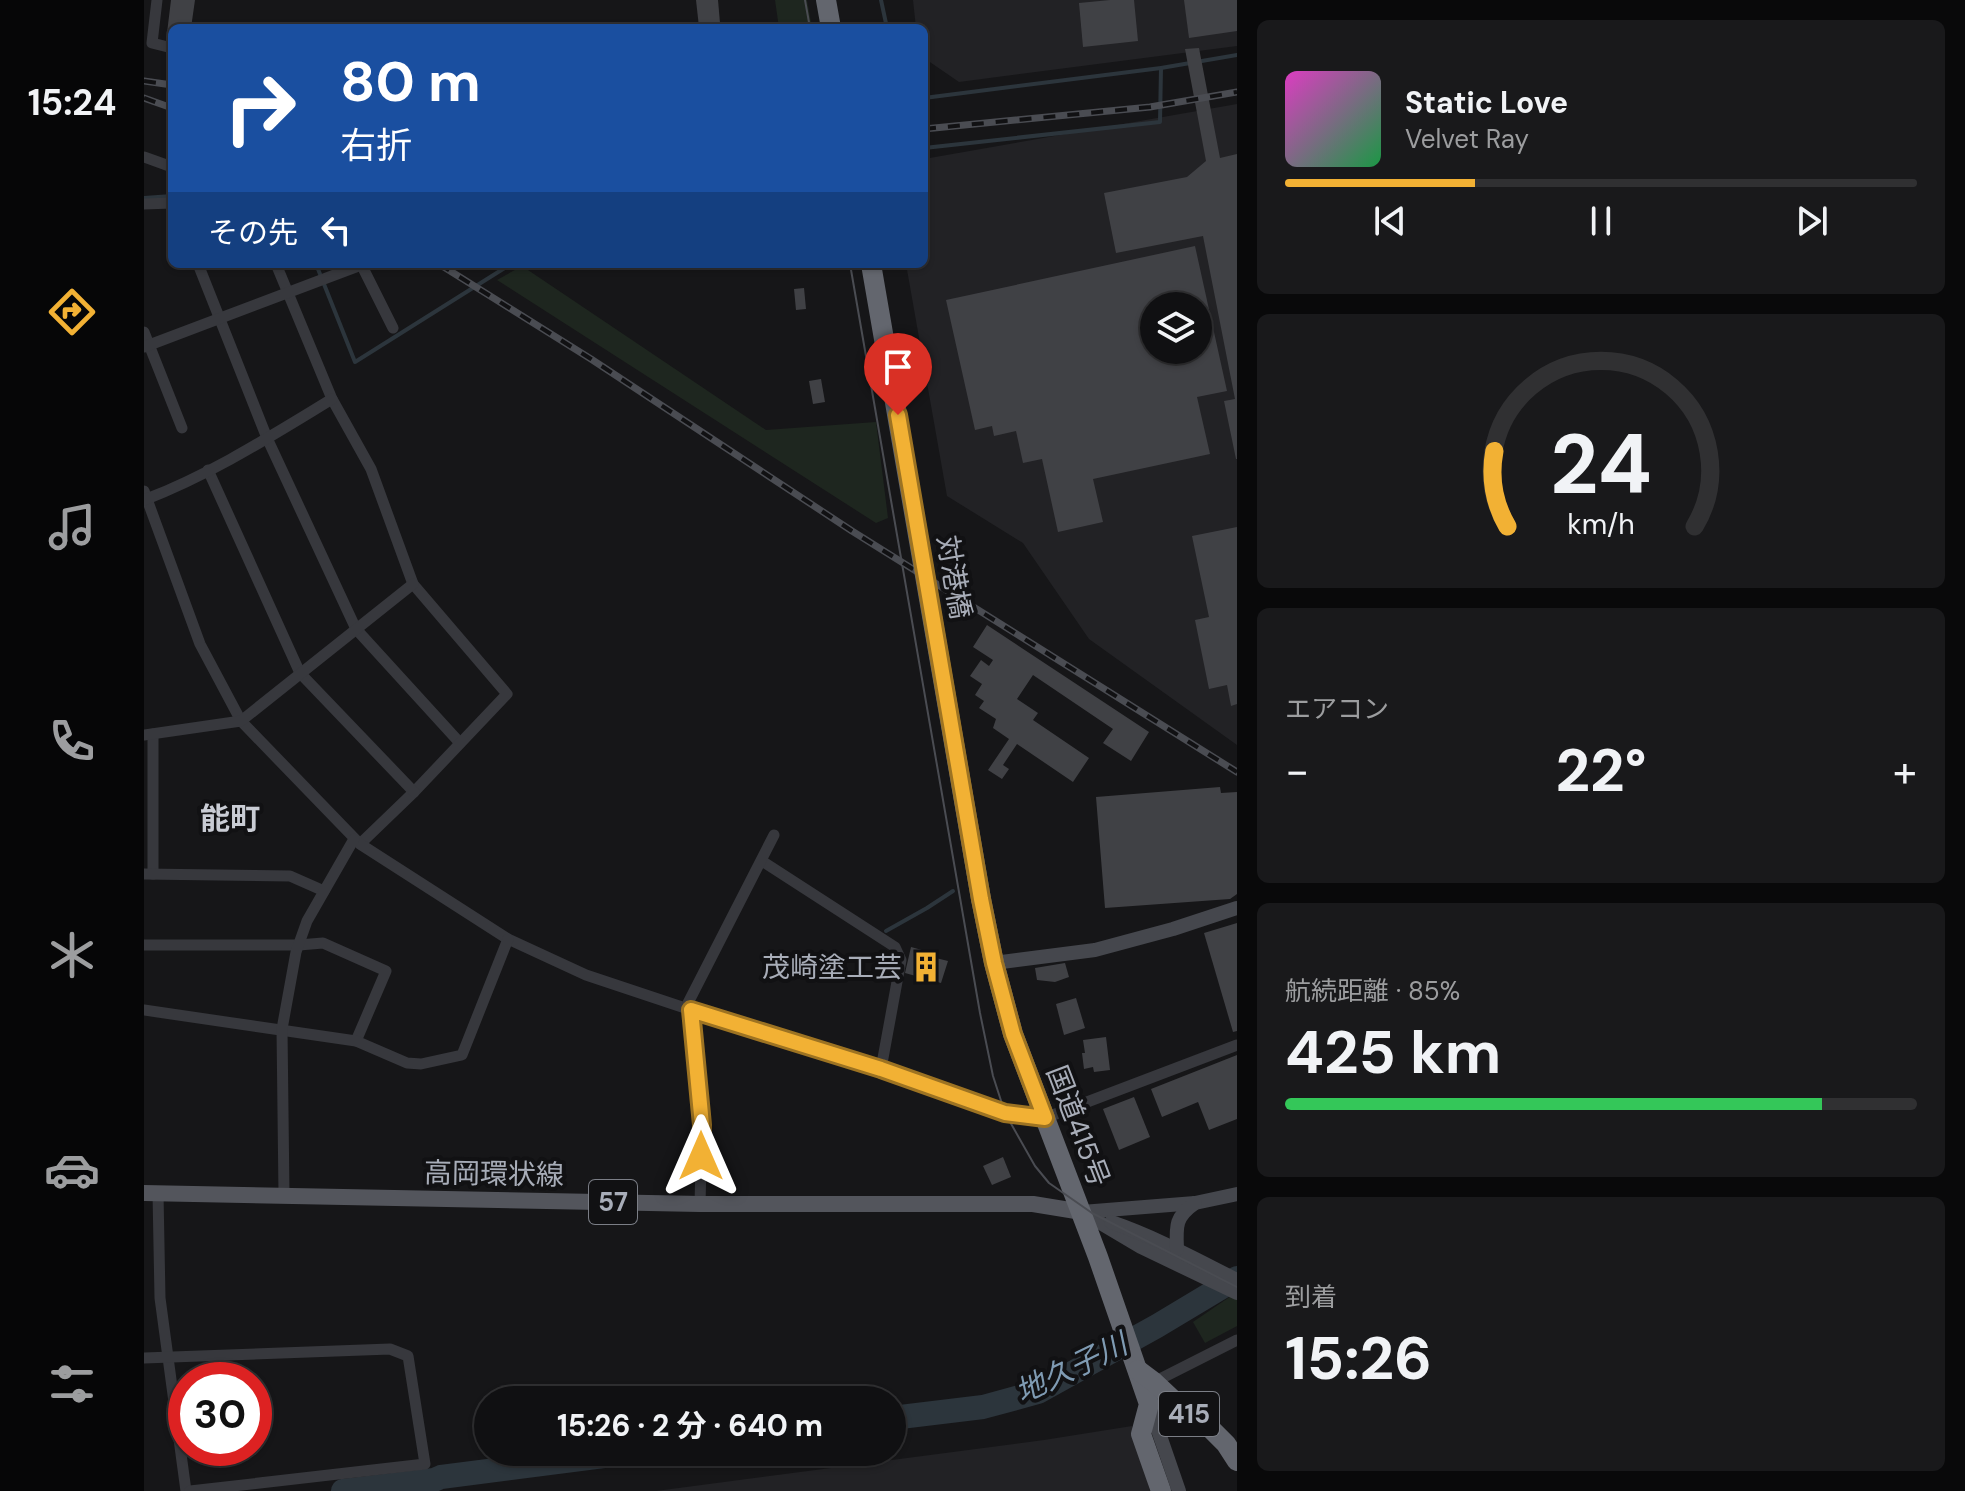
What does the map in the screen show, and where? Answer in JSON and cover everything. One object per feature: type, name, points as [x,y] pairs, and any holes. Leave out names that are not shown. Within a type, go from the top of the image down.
[{"type":"highway","points":[[826,0],[830,24]]},
{"type":"highway","name":"対港橋","points":[[872,268],[981,899]]},
{"type":"highway","name":"国道415号","points":[[981,899],[1013,1034],[1143,1371],[1149,1404],[1141,1434],[1161,1491]]},
{"type":"highway","name":"国道415号","points":[[1143,1371],[1186,1412],[1210,1428],[1237,1461]]},
{"type":"main road","points":[[994,963],[1095,950],[1237,908]]},
{"type":"main road","name":"高岡環状線","points":[[151,1193],[700,1204],[1033,1204],[1082,1212]]},
{"type":"main road","points":[[1082,1212],[1195,1203],[1237,1194]]},
{"type":"main road","points":[[1177,1249],[1177,1226],[1183,1212],[1195,1203]]},
{"type":"main road","points":[[1082,1212],[1177,1249],[1210,1274]]},
{"type":"main road","points":[[1082,1212],[1141,1247],[1210,1274],[1236,1288]]},
{"type":"main road","points":[[1149,1404],[1179,1491]]},
{"type":"street","points":[[157,0],[152,43],[168,47]]},
{"type":"street","points":[[144,157],[168,166]]},
{"type":"street","points":[[144,204],[168,203]]},
{"type":"street","points":[[199,268],[267,438],[356,629],[460,743]]},
{"type":"street","points":[[278,268],[332,399],[371,469],[413,584],[507,694],[414,792],[357,842],[307,921],[282,1029],[284,1195]]},
{"type":"street","points":[[146,346],[351,268]]},
{"type":"street","points":[[363,268],[393,328]]},
{"type":"street","points":[[144,332],[146,346],[182,428]]},
{"type":"street","points":[[332,399],[208,470],[145,497],[200,644],[241,721],[357,842],[508,939],[586,975],[881,1069],[1005,1113],[1045,1118],[1237,1045]]},
{"type":"street","points":[[208,470],[300,673],[414,792]]},
{"type":"street","points":[[324,891],[290,876],[149,874],[148,734],[241,721],[413,584]]},
{"type":"street","points":[[700,1204],[702,1125],[688,1003],[774,835]]},
{"type":"street","points":[[762,861],[895,947],[901,960],[881,1069]]},
{"type":"street","points":[[144,1010],[356,1041],[407,1063],[421,1064],[462,1055],[508,939]]},
{"type":"street","points":[[144,945],[323,943],[386,971],[356,1041]]},
{"type":"street","points":[[144,1358],[168,1358],[390,1349],[408,1356],[425,1464],[188,1491],[168,1358],[160,1298],[151,1193]]},
{"type":"street","points":[[1143,1371],[1237,1340]]},
{"type":"shaded area","points":[[775,0],[807,0],[811,24],[778,24]]},
{"type":"shaded area","points":[[913,0],[1237,0],[1237,46],[959,82],[928,61],[928,24],[916,24]]},
{"type":"shaded area","points":[[1237,104],[1237,745],[1089,639],[1023,543],[947,496],[907,268],[928,268],[928,158]]},
{"type":"shaded area","points":[[518,268],[525,268],[766,430],[876,422],[888,518],[876,523],[497,280]]},
{"type":"shaded area","points":[[1234,1294],[1237,1295],[1237,1326],[1205,1343],[1193,1322]]},
{"type":"shaded area","points":[[1132,1426],[1150,1491],[656,1491],[846,1466],[906,1466],[906,1458]]},
{"type":"building","points":[[171,0],[195,0],[192,24],[168,24]]},
{"type":"building","points":[[696,0],[718,0],[720,23],[699,24]]},
{"type":"building","points":[[1134,0],[1138,41],[1083,47],[1079,3]]},
{"type":"building","points":[[1184,0],[1237,0],[1237,31],[1189,38]]},
{"type":"building","points":[[1199,48],[1220,158],[1237,154],[1237,459],[1224,401],[1235,399],[1203,236],[1116,253],[1104,193],[1187,177],[1206,161],[1185,49]]},
{"type":"building","points":[[1195,246],[1205,292],[1140,292],[1140,364],[1212,364],[1212,323],[1227,391],[1197,397],[1210,454],[1093,479],[1103,522],[1058,532],[1042,459],[1023,463],[1016,431],[994,436],[992,426],[975,430],[946,300]]},
{"type":"building","points":[[804,288],[806,309],[796,310],[794,289]]},
{"type":"building","points":[[821,379],[825,402],[813,404],[809,381]]},
{"type":"building","points":[[1237,527],[1237,704],[1231,706],[1227,685],[1209,689],[1195,620],[1209,617],[1192,536]]},
{"type":"building","points":[[987,625],[1149,732],[1131,761],[1103,743],[1113,729],[1033,675],[1017,699],[1038,713],[1033,720],[1089,758],[1073,782],[1017,744],[1003,765],[1009,769],[1002,779],[988,770],[1009,739],[993,728],[996,719],[979,708],[984,701],[975,695],[982,684],[970,676],[981,660],[989,666],[993,660],[973,647]]},
{"type":"building","points":[[1220,787],[1221,793],[1237,792],[1237,894],[1230,899],[1105,908],[1096,797]]},
{"type":"building","points":[[1237,923],[1237,1031],[1233,1032],[1204,933]]},
{"type":"building","name":"茂崎塗工芸","points":[[911,947],[929,952],[928,956],[948,961],[941,983],[905,973]]},
{"type":"building","points":[[1065,963],[1069,977],[1055,982],[1037,980],[1035,968]]},
{"type":"building","points":[[1076,998],[1085,1028],[1064,1035],[1056,1004]]},
{"type":"building","points":[[1106,1037],[1110,1070],[1094,1072],[1093,1067],[1084,1069],[1083,1040]]},
{"type":"building","points":[[1237,1055],[1237,1119],[1209,1130],[1198,1102],[1162,1117],[1151,1089]]},
{"type":"building","points":[[1134,1097],[1150,1137],[1119,1150],[1103,1109]]},
{"type":"building","points":[[1003,1157],[1011,1177],[992,1185],[983,1166]]},
{"type":"waterway","points":[[881,0],[886,24]]},
{"type":"waterway","points":[[928,97],[1161,68],[1237,55]]},
{"type":"waterway","points":[[928,148],[1160,122],[1161,68]]},
{"type":"waterway","points":[[144,198],[168,196]]},
{"type":"waterway","points":[[318,268],[355,362],[505,268]]},
{"type":"waterway","points":[[886,931],[953,891]]},
{"type":"waterway","name":"地久子川","points":[[906,1416],[983,1407],[1038,1392],[1237,1278]]},
{"type":"waterway","name":"地久子川","points":[[343,1491],[526,1466]]},
{"type":"tram line","points":[[805,0],[809,24]]},
{"type":"tram line","points":[[851,268],[980,1013],[993,1076],[1005,1113],[1035,1166],[1049,1183],[1092,1213],[1237,1287]]},
{"type":"railway","points":[[144,81],[168,84]]},
{"type":"railway","points":[[928,129],[1150,107],[1237,92]]},
{"type":"railway","points":[[144,98],[168,107]]},
{"type":"railway","points":[[445,268],[591,359],[852,531],[1237,772]]},
{"type":"place","name":"茂崎塗工芸","points":[[926,967]]},
{"type":"district","name":"能町","points":[[230,818]]},
{"type":"route","points":[[701,1156],[702,1125],[691,1010],[881,1069],[1005,1113],[1045,1118],[1013,1034],[994,963],[898,415]]}]
